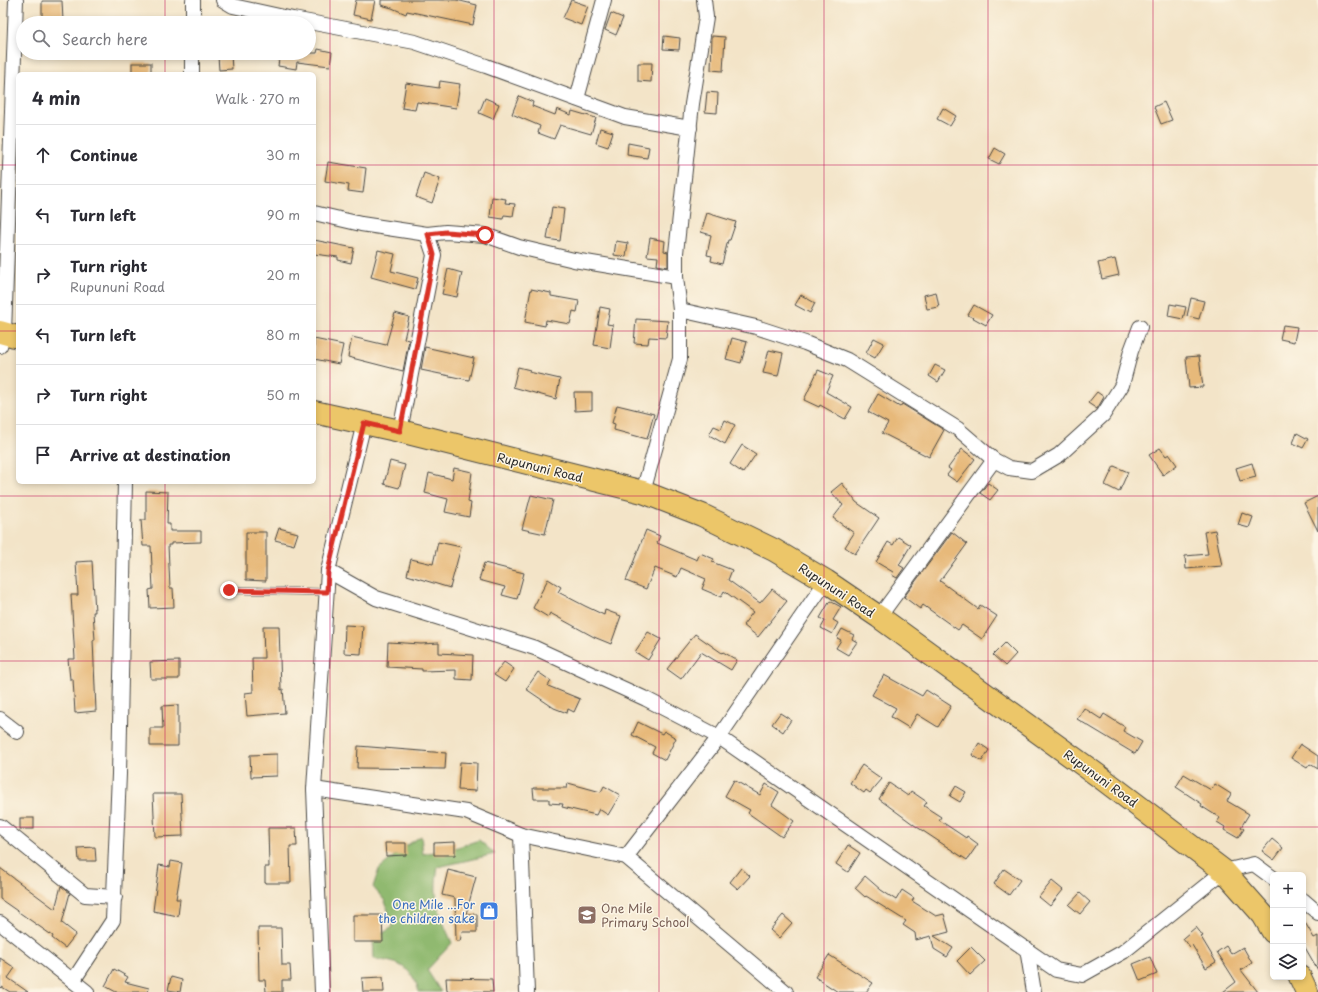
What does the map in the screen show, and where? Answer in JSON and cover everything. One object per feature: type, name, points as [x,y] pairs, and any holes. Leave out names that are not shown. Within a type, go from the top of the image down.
[{"type":"main road","name":"Rupununi Road","points":[[316,412],[400,431],[643,492],[702,515],[767,547],[826,581],[879,617],[1106,782],[1224,871],[1263,915],[1270,927]]},
{"type":"main road","points":[[1301,980],[1307,992]]},
{"type":"street","points":[[6,337],[16,0]]},
{"type":"street","points":[[193,0],[193,16]]},
{"type":"street","points":[[223,0],[233,6],[276,16]]},
{"type":"street","points":[[577,99],[604,0]]},
{"type":"street","points":[[643,492],[680,359],[680,310],[676,277],[676,253],[692,104],[706,17],[704,0]]},
{"type":"street","points":[[316,25],[415,42],[625,117],[690,128]]},
{"type":"street","points":[[192,60],[192,72]]},
{"type":"street","points":[[316,213],[361,224],[428,234],[446,232],[485,235],[520,247],[574,260],[676,277]]},
{"type":"street","points":[[400,431],[434,255],[428,234]]},
{"type":"street","points":[[680,310],[756,327],[805,343],[847,360],[958,429],[994,460],[1009,468],[1032,471],[1060,455],[1103,415],[1122,385],[1131,351],[1140,327]]},
{"type":"street","points":[[322,992],[314,789],[328,571],[364,423]]},
{"type":"street","points":[[879,617],[994,460]]},
{"type":"street","points":[[73,981],[113,920],[119,766],[125,484]]},
{"type":"street","points":[[328,571],[376,598],[535,648],[646,699],[719,737],[1027,948],[1056,970],[1082,975],[1124,952],[1224,871],[1254,864],[1270,876]]},
{"type":"street","points":[[626,858],[719,737],[826,581]]},
{"type":"street","points":[[0,719],[17,732]]},
{"type":"street","points":[[314,789],[466,812],[521,834],[626,858],[786,992]]},
{"type":"street","points":[[0,826],[85,895],[115,897]]},
{"type":"street","points":[[521,834],[527,992]]},
{"type":"street","points":[[1306,903],[1318,913]]},
{"type":"street","points":[[0,923],[87,992]]},
{"type":"street","points":[[1027,948],[1034,992]]},
{"type":"lane","points":[[229,590],[327,592]]},
{"type":"green space","points":[[421,836],[423,854],[458,847],[479,840],[495,854],[438,867],[436,878],[436,897],[443,923],[452,943],[427,970],[441,992],[419,992],[412,976],[403,967],[390,962],[374,959],[373,939],[393,927],[385,901],[373,887],[379,869],[406,846]]},
{"type":"building","points":[[356,0],[375,0],[371,19],[353,15]]},
{"type":"building","points":[[381,0],[456,0],[477,5],[473,25],[407,11],[406,14],[381,5]]},
{"type":"building","points":[[571,0],[588,6],[581,25],[563,18]]},
{"type":"building","points":[[42,1],[62,1],[63,16],[42,16]]},
{"type":"building","points":[[611,13],[623,18],[616,35],[605,30]]},
{"type":"building","points":[[664,36],[680,38],[679,50],[663,49]]},
{"type":"building","points":[[712,36],[725,37],[723,71],[711,70]]},
{"type":"building","points":[[318,49],[332,52],[330,66],[297,62],[296,69],[278,66],[279,60],[316,60]]},
{"type":"building","points":[[218,60],[231,60],[232,69],[219,70]]},
{"type":"building","points":[[132,63],[151,63],[151,72],[132,72]]},
{"type":"building","points":[[638,63],[652,63],[651,82],[638,81]]},
{"type":"building","points":[[440,81],[460,84],[456,108],[417,102],[415,110],[402,108],[406,83],[439,88]]},
{"type":"building","points":[[707,92],[718,93],[717,113],[705,112]]},
{"type":"building","points":[[519,96],[533,102],[532,106],[555,115],[557,109],[571,115],[572,111],[596,118],[591,134],[560,125],[554,139],[538,133],[540,126],[512,114]]},
{"type":"building","points":[[485,98],[499,104],[493,119],[479,113]]},
{"type":"building","points":[[1164,102],[1172,120],[1161,124],[1154,107]]},
{"type":"building","points":[[943,108],[956,116],[950,126],[937,119]]},
{"type":"building","points":[[600,128],[613,132],[608,147],[596,143]]},
{"type":"building","points":[[628,143],[649,147],[647,158],[627,155]]},
{"type":"building","points":[[995,148],[1005,154],[999,164],[989,159]]},
{"type":"building","points":[[328,162],[366,168],[363,193],[348,191],[349,185],[325,181]]},
{"type":"building","points":[[424,173],[440,179],[432,203],[416,197]]},
{"type":"building","points":[[492,197],[506,199],[505,203],[515,204],[513,216],[504,215],[503,219],[490,217]]},
{"type":"building","points":[[552,207],[564,209],[560,241],[547,239]]},
{"type":"building","points":[[707,213],[736,222],[730,240],[728,240],[722,264],[711,261],[712,256],[707,255],[711,235],[701,232]]},
{"type":"building","points":[[650,238],[665,241],[664,251],[668,252],[668,267],[657,265],[658,257],[647,256]]},
{"type":"building","points":[[316,240],[354,248],[351,263],[338,260],[338,257],[316,254]]},
{"type":"building","points":[[616,241],[628,243],[626,257],[614,255]]},
{"type":"building","points":[[378,250],[395,254],[391,271],[418,278],[415,289],[371,277]]},
{"type":"building","points":[[1115,259],[1119,275],[1102,279],[1098,263]]},
{"type":"building","points":[[448,269],[462,273],[457,297],[442,294]]},
{"type":"building","points":[[531,289],[551,293],[551,296],[579,301],[577,312],[573,311],[570,324],[546,320],[545,326],[525,322]]},
{"type":"building","points":[[936,292],[939,307],[927,309],[924,295]]},
{"type":"building","points":[[801,295],[815,303],[810,313],[795,305]]},
{"type":"building","points":[[1191,298],[1204,301],[1199,319],[1187,316]]},
{"type":"building","points":[[1170,304],[1186,307],[1183,319],[1168,316]]},
{"type":"building","points":[[974,305],[992,315],[986,325],[968,315]]},
{"type":"building","points":[[600,307],[610,309],[607,324],[613,325],[610,348],[594,345]]},
{"type":"building","points":[[395,313],[409,317],[404,339],[409,340],[403,371],[348,357],[352,337],[386,345]]},
{"type":"building","points":[[636,319],[668,321],[666,338],[649,337],[648,344],[634,343]]},
{"type":"building","points":[[1283,325],[1297,327],[1294,342],[1280,339]]},
{"type":"building","points":[[732,338],[747,342],[741,363],[726,359]]},
{"type":"building","points":[[874,338],[884,343],[875,358],[866,353]]},
{"type":"building","points":[[316,339],[343,345],[339,364],[316,359]]},
{"type":"building","points":[[425,347],[474,358],[469,380],[421,370]]},
{"type":"building","points":[[769,350],[783,353],[778,376],[763,373]]},
{"type":"building","points":[[1199,356],[1203,387],[1189,388],[1186,357]]},
{"type":"building","points":[[935,365],[945,370],[938,382],[929,376]]},
{"type":"building","points":[[518,367],[530,370],[529,372],[560,379],[556,399],[513,387]]},
{"type":"building","points":[[818,370],[833,376],[826,392],[852,407],[845,419],[820,405],[819,407],[804,400]]},
{"type":"building","points":[[574,392],[592,392],[592,410],[575,411]]},
{"type":"building","points":[[1097,392],[1104,397],[1097,409],[1088,403]]},
{"type":"building","points":[[878,394],[900,407],[902,404],[944,430],[929,457],[882,433],[888,423],[868,412]]},
{"type":"building","points":[[617,405],[654,414],[647,439],[614,430],[615,424],[612,423]]},
{"type":"building","points":[[725,420],[735,425],[725,444],[709,435],[714,426],[721,429]]},
{"type":"building","points":[[1297,433],[1308,439],[1303,448],[1293,443]]},
{"type":"building","points":[[742,445],[756,454],[743,473],[730,464]]},
{"type":"building","points":[[1160,448],[1166,456],[1169,454],[1177,465],[1163,475],[1149,455]]},
{"type":"building","points":[[962,449],[975,459],[957,482],[947,475],[951,470],[948,468]]},
{"type":"building","points":[[390,461],[405,465],[399,488],[384,484]]},
{"type":"building","points":[[1252,463],[1256,477],[1240,481],[1236,468]]},
{"type":"building","points":[[1114,466],[1128,472],[1119,492],[1105,485]]},
{"type":"building","points":[[454,468],[472,472],[468,502],[471,503],[469,517],[445,512],[448,499],[425,493],[429,473],[452,479]]},
{"type":"building","points":[[842,483],[856,502],[879,518],[855,554],[845,547],[854,533],[833,518],[843,505],[831,492]]},
{"type":"building","points":[[988,483],[998,490],[990,500],[980,493]]},
{"type":"building","points":[[146,491],[168,492],[167,524],[170,524],[170,531],[201,531],[201,542],[171,543],[171,545],[168,545],[170,588],[173,588],[174,607],[150,608],[149,590],[153,589],[151,546],[143,546],[141,520],[146,520]]},
{"type":"building","points":[[531,495],[553,500],[545,534],[522,529]]},
{"type":"building","points":[[1318,496],[1318,531],[1304,503]]},
{"type":"building","points":[[1242,513],[1253,517],[1249,528],[1238,525]]},
{"type":"building","points":[[279,528],[298,533],[294,545],[275,540]]},
{"type":"building","points":[[646,530],[660,536],[657,543],[697,560],[700,553],[714,559],[712,562],[732,570],[728,580],[760,603],[772,589],[787,601],[758,637],[743,625],[753,612],[724,591],[721,597],[702,589],[706,579],[681,568],[677,577],[655,568],[646,589],[626,581]]},
{"type":"building","points":[[1215,530],[1222,566],[1186,569],[1185,556],[1208,554],[1204,532]]},
{"type":"building","points":[[246,532],[266,532],[266,581],[246,580]]},
{"type":"building","points":[[952,532],[967,544],[940,581],[978,609],[980,605],[997,616],[982,639],[962,625],[958,630],[923,605],[920,609],[904,597]]},
{"type":"building","points":[[898,537],[911,545],[899,565],[904,568],[897,578],[892,575],[893,572],[876,562],[888,542],[893,545]]},
{"type":"building","points":[[438,542],[461,547],[450,588],[407,575],[411,559],[433,564]]},
{"type":"building","points":[[92,561],[95,612],[93,612],[95,640],[93,640],[96,711],[75,713],[73,679],[70,679],[68,659],[75,659],[71,595],[78,595],[76,562]]},
{"type":"building","points":[[484,563],[524,573],[517,599],[502,595],[505,587],[479,580]]},
{"type":"building","points":[[548,579],[561,587],[558,592],[585,606],[604,615],[605,610],[621,616],[611,644],[594,637],[550,613],[548,617],[533,608]]},
{"type":"building","points":[[830,601],[841,607],[833,620],[838,623],[832,634],[821,628],[825,621],[820,618]]},
{"type":"building","points":[[345,625],[363,626],[361,654],[344,653]]},
{"type":"building","points":[[263,626],[279,626],[281,690],[283,689],[285,713],[247,716],[245,693],[253,692],[252,658],[264,658]]},
{"type":"building","points":[[842,629],[854,635],[852,639],[857,642],[848,655],[836,648],[841,640],[837,638]]},
{"type":"building","points":[[648,632],[661,639],[648,660],[635,652]]},
{"type":"building","points":[[695,634],[722,653],[723,652],[737,660],[731,670],[701,652],[681,679],[667,669]]},
{"type":"building","points":[[388,642],[421,644],[439,643],[439,653],[473,655],[472,680],[456,679],[456,670],[422,671],[422,669],[387,667]]},
{"type":"building","points":[[1005,643],[1016,654],[1005,666],[993,655]]},
{"type":"building","points":[[179,661],[179,679],[151,679],[150,662]]},
{"type":"building","points":[[504,662],[514,669],[505,682],[494,675]]},
{"type":"building","points":[[538,672],[551,681],[548,686],[580,699],[574,712],[568,709],[567,713],[554,708],[526,689]]},
{"type":"building","points":[[884,675],[922,696],[926,690],[951,706],[938,727],[917,714],[909,728],[891,717],[896,708],[872,695]]},
{"type":"building","points":[[178,705],[178,746],[150,746],[150,728],[163,728],[162,706]]},
{"type":"building","points":[[1084,708],[1101,719],[1104,714],[1125,727],[1123,731],[1142,742],[1135,754],[1077,719]]},
{"type":"building","points":[[780,713],[791,720],[783,732],[772,724]]},
{"type":"building","points":[[638,722],[662,734],[664,731],[676,738],[665,760],[652,753],[655,747],[632,735]]},
{"type":"building","points":[[979,743],[989,750],[982,761],[972,755]]},
{"type":"building","points":[[1300,744],[1318,756],[1318,769],[1310,764],[1307,768],[1291,758]]},
{"type":"building","points":[[358,746],[446,753],[445,769],[357,768]]},
{"type":"building","points":[[277,754],[277,776],[251,777],[250,755]]},
{"type":"building","points":[[460,762],[477,763],[476,791],[458,790]]},
{"type":"building","points":[[862,765],[882,779],[870,793],[866,790],[864,793],[850,783]]},
{"type":"building","points":[[1184,774],[1211,790],[1215,784],[1231,794],[1227,801],[1249,814],[1241,827],[1244,829],[1238,838],[1224,830],[1225,827],[1217,822],[1220,818],[1176,787]]},
{"type":"building","points":[[734,780],[760,795],[766,784],[779,792],[772,805],[794,821],[782,837],[748,813],[750,810],[725,796]]},
{"type":"building","points":[[568,783],[601,792],[604,786],[620,795],[608,815],[599,809],[596,815],[562,807],[563,804],[549,803],[549,799],[534,799],[533,788],[567,788]]},
{"type":"building","points":[[889,783],[908,796],[911,791],[927,802],[924,806],[941,817],[939,820],[978,844],[967,860],[917,827],[879,799]]},
{"type":"building","points":[[956,786],[966,792],[960,802],[950,796]]},
{"type":"building","points":[[153,794],[181,794],[183,836],[155,837]]},
{"type":"building","points":[[20,818],[34,818],[34,829],[20,829]]},
{"type":"building","points":[[268,828],[296,828],[297,846],[290,846],[291,883],[265,883],[265,867],[269,867]]},
{"type":"building","points":[[1272,839],[1283,848],[1274,860],[1262,851]]},
{"type":"building","points":[[455,842],[455,855],[434,855],[434,843]]},
{"type":"building","points":[[385,843],[406,843],[406,855],[386,856]]},
{"type":"building","points":[[848,845],[860,853],[848,872],[836,864]]},
{"type":"building","points":[[95,847],[96,861],[79,861],[78,848]]},
{"type":"building","points":[[171,861],[182,863],[176,899],[180,899],[178,916],[153,911],[159,865],[170,867]]},
{"type":"building","points":[[0,868],[55,909],[61,886],[70,893],[62,923],[76,934],[65,948],[52,938],[53,936],[0,899]]},
{"type":"building","points":[[741,868],[750,876],[738,889],[730,882]]},
{"type":"building","points":[[1004,869],[1020,880],[1009,895],[994,884]]},
{"type":"building","points":[[448,870],[476,877],[466,914],[477,914],[477,932],[462,932],[460,941],[456,941],[455,898],[442,895]]},
{"type":"building","points":[[865,876],[881,890],[896,900],[902,890],[914,898],[912,901],[936,916],[944,914],[949,932],[934,936],[953,948],[947,957],[934,949],[931,936],[916,940],[915,933],[903,925],[906,921],[866,896],[865,897],[855,888]]},
{"type":"building","points":[[1052,881],[1063,890],[1050,906],[1039,897]]},
{"type":"building","points":[[1080,893],[1090,902],[1080,914],[1069,905]]},
{"type":"building","points":[[353,915],[382,915],[383,942],[353,942]]},
{"type":"building","points":[[783,915],[792,923],[779,938],[770,930]]},
{"type":"building","points":[[1306,924],[1314,938],[1318,936],[1318,970],[1306,949]]},
{"type":"building","points":[[1196,927],[1203,936],[1201,937],[1216,962],[1206,968],[1192,945],[1190,947],[1183,938]]},
{"type":"building","points":[[258,928],[281,928],[282,965],[290,965],[291,980],[282,980],[282,992],[266,992],[265,980],[259,980]]},
{"type":"building","points":[[1226,946],[1231,954],[1243,947],[1252,963],[1241,970],[1258,992],[1223,992],[1236,982],[1217,952]]},
{"type":"building","points":[[971,947],[985,961],[970,975],[957,961]]},
{"type":"building","points":[[829,955],[873,983],[866,992],[838,992],[815,977]]},
{"type":"building","points":[[1150,957],[1157,974],[1140,981],[1133,964]]},
{"type":"building","points":[[0,958],[15,968],[8,978],[28,992],[10,992],[2,987],[0,989]]},
{"type":"building","points":[[114,969],[128,977],[125,982],[149,988],[148,992],[116,992],[105,986]]},
{"type":"building","points":[[171,977],[182,980],[180,992],[168,990]]},
{"type":"building","points":[[383,977],[384,992],[363,992],[362,978]]},
{"type":"building","points":[[446,978],[492,979],[493,992],[447,991]]},
{"type":"place","name":"One Mile ...For the children sake","points":[[489,911]]},
{"type":"place","name":"One Mile Primary School","points":[[587,915]]},
{"type":"route","points":[[229,590],[327,592],[328,571],[364,423],[400,431],[434,255],[428,234],[446,232],[485,235]]}]
